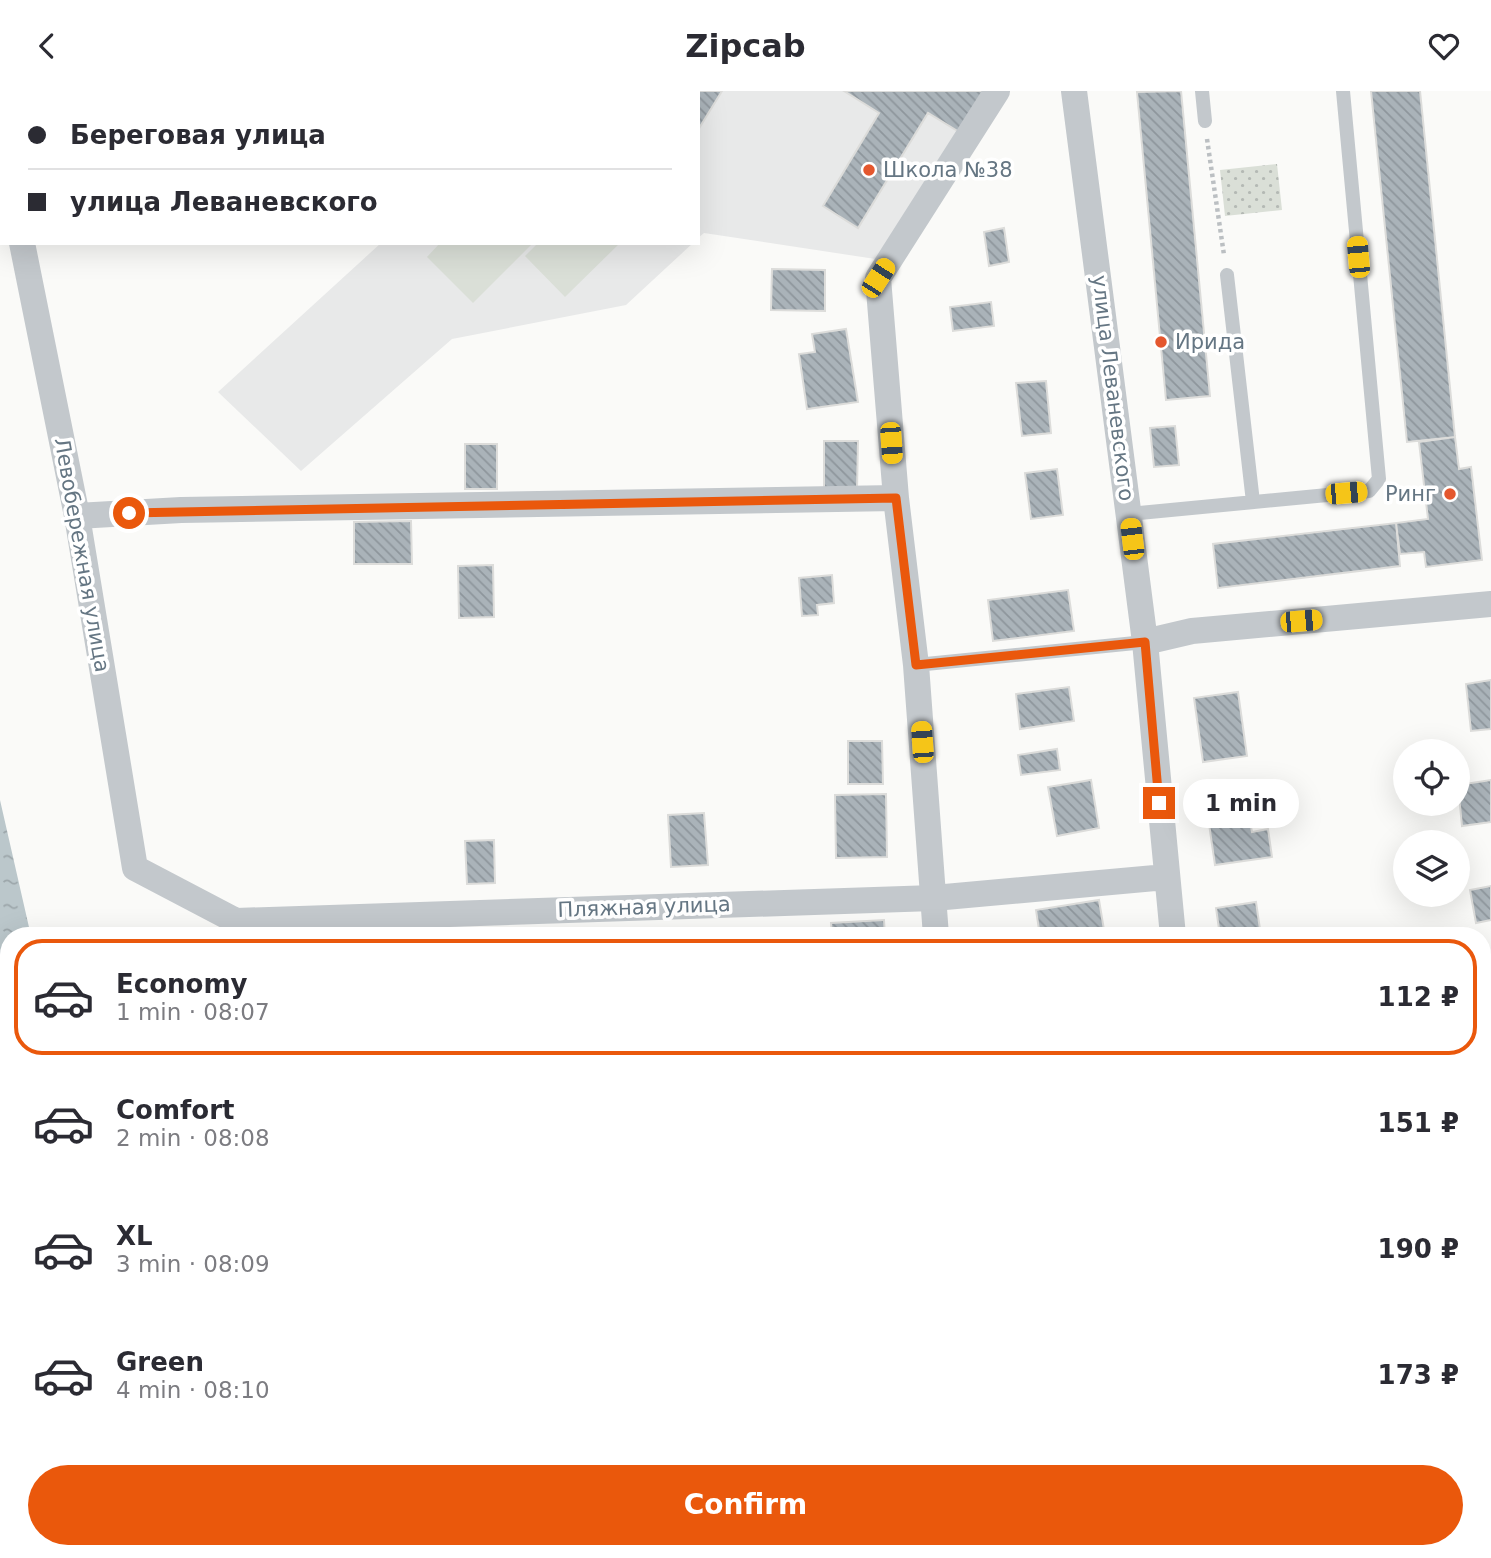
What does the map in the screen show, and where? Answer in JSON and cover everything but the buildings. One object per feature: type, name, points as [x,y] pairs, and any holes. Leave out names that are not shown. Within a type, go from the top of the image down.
[{"type":"street","points":[[936,927],[916,665],[896,498],[878,278],[997,91]]},
{"type":"street","name":"улица Леваневского","points":[[1074,91],[1145,642],[1172,927]]},
{"type":"street","name":"Левобережная улица","points":[[22,245],[77,516],[135,867]]},
{"type":"street","points":[[77,516],[181,510],[896,498]]},
{"type":"street","points":[[1145,642],[1192,631],[1491,604]]},
{"type":"street","name":"Пляжная улица","points":[[135,867],[236,921],[934,898],[1166,877]]},
{"type":"lane","points":[[1202,91],[1205,121]]},
{"type":"lane","points":[[1129,514],[1369,491],[1379,479],[1343,91]]},
{"type":"lane","points":[[1227,275],[1253,502]]},
{"type":"lane","points":[[916,665],[1145,642]]},
{"type":"path","points":[[1205,121],[1227,275]]},
{"type":"shaded area","points":[[700,91],[992,91],[882,260],[704,233],[700,236]]},
{"type":"shaded area","points":[[1277,164],[1282,210],[1225,216],[1220,170]]},
{"type":"shaded area","points":[[379,245],[691,245],[626,305],[452,339],[301,471],[218,392]]},
{"type":"shaded area","points":[[438,245],[531,245],[473,303],[427,257]]},
{"type":"shaded area","points":[[536,245],[618,245],[565,297],[525,256]]},
{"type":"water","points":[[0,800],[29,927],[0,927]]},
{"type":"place","name":"Школа №38","points":[[869,170]]},
{"type":"place","name":"Ирида","points":[[1161,342]]},
{"type":"place","name":"Ринг","points":[[1450,494]]},
{"type":"route","points":[[129,513],[896,498],[916,665],[1145,642],[1159,803]]}]
